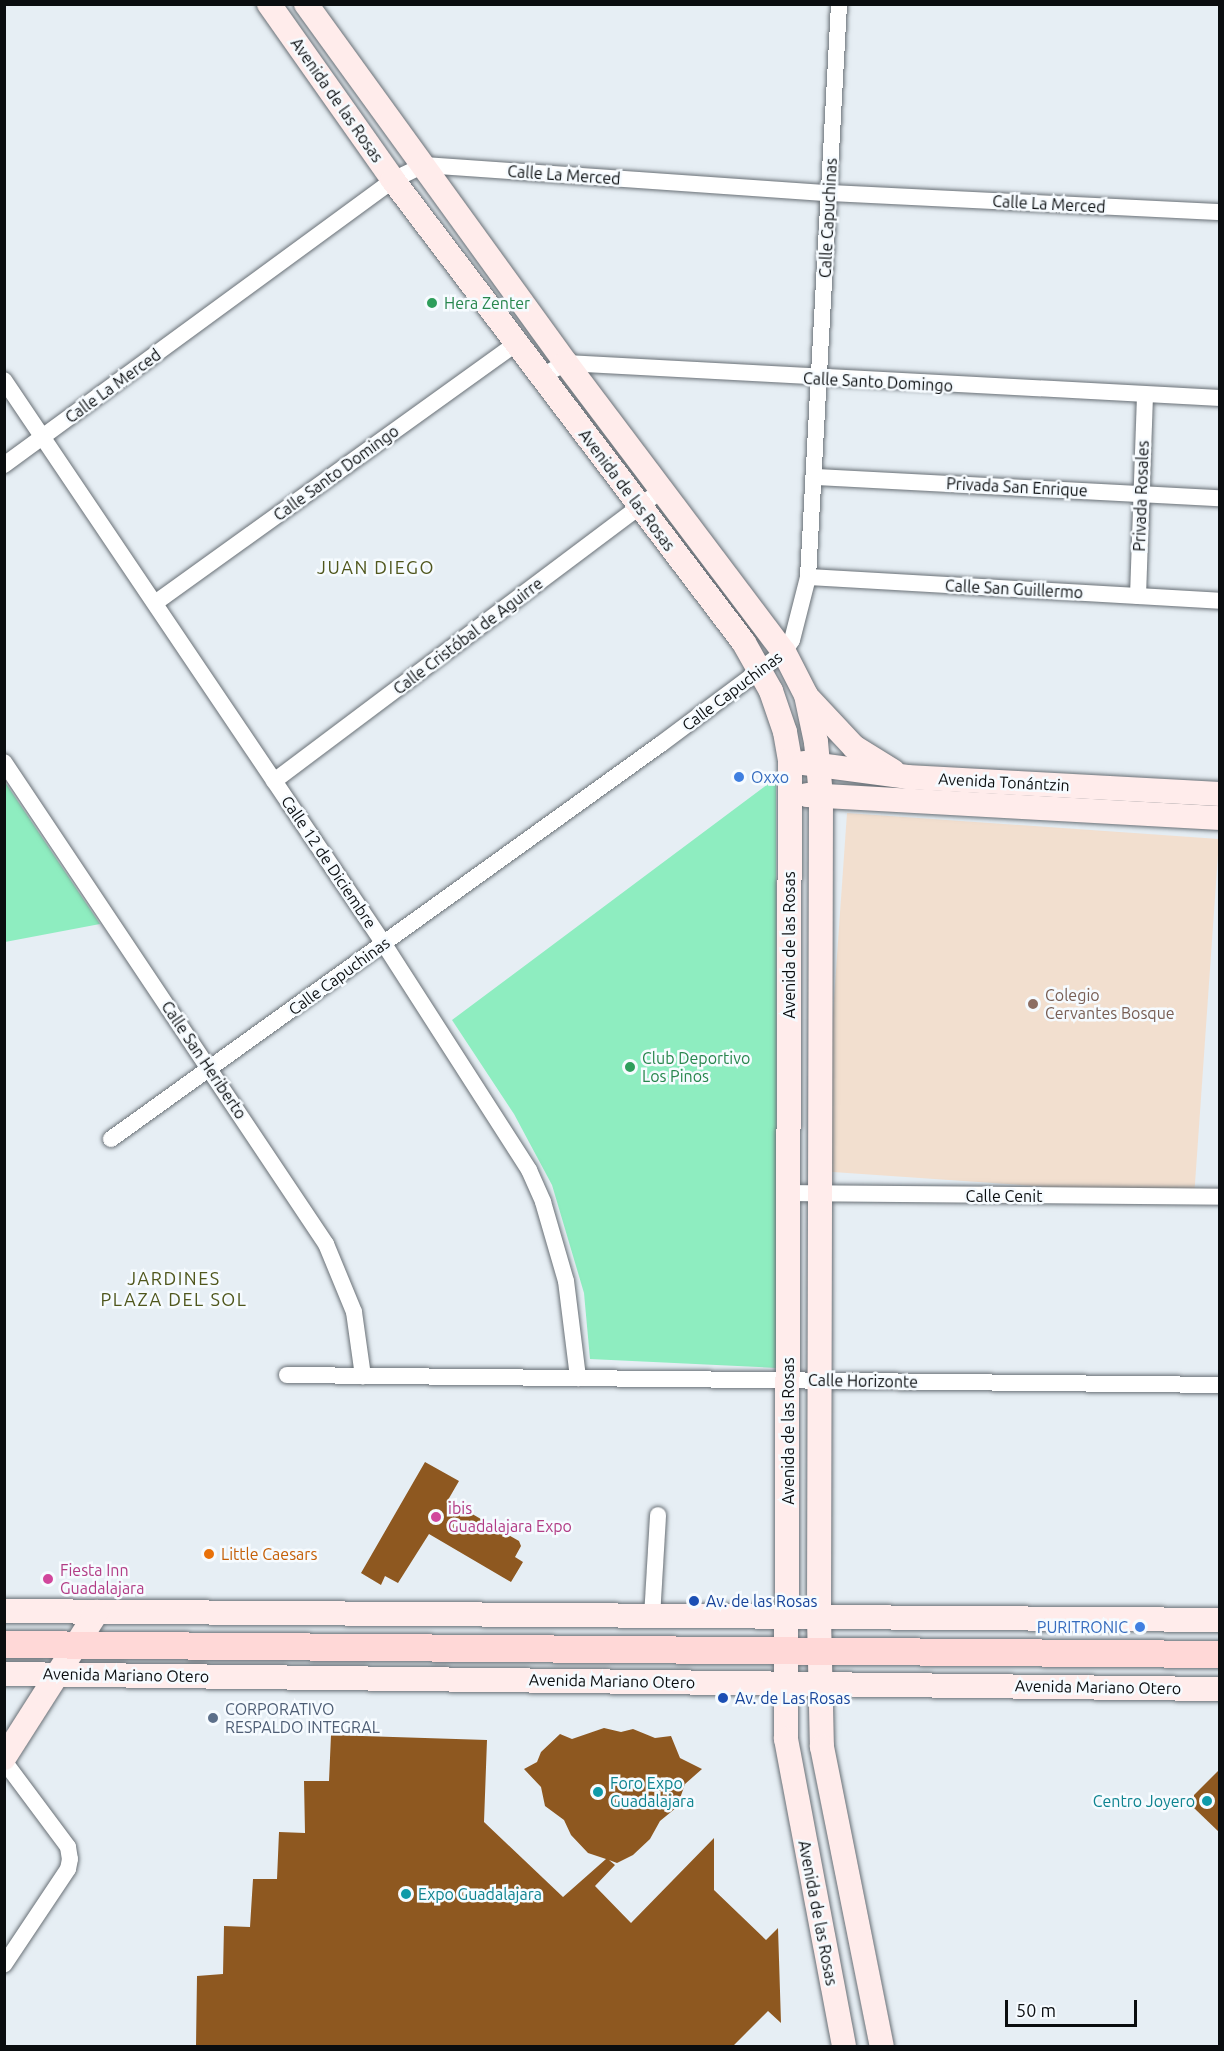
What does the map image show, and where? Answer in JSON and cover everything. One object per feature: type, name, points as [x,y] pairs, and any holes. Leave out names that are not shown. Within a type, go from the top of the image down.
[{"type":"main road","name":"Avenida Mariano Otero","points":[[4,1644],[1220,1654]]},
{"type":"street","name":"Avenida de las Rosas","points":[[269,4],[393,180],[760,670],[780,713],[790,760],[787,1752],[844,2046]]},
{"type":"street","name":"Avenida de las Rosas","points":[[306,4],[566,363],[784,652],[806,695],[819,766],[821,796],[819,1650],[822,1746],[882,2046]]},
{"type":"street","name":"Calle Capuchinas","points":[[111,1139],[210,1070],[784,652],[800,618],[808,577],[821,379],[828,193],[839,4]]},
{"type":"street","name":"Calle La Merced","points":[[4,465],[393,180],[424,165],[828,193],[1220,212]]},
{"type":"street","name":"Calle Santo Domingo","points":[[155,603],[517,343]]},
{"type":"street","points":[[541,376],[566,363]]},
{"type":"street","name":"Calle Santo Domingo","points":[[566,363],[821,379],[1220,398]]},
{"type":"street","name":"Calle 12 de Diciembre","points":[[4,380],[384,944],[506,1130],[538,1191],[566,1281],[578,1378]]},
{"type":"street","name":"Privada Rosales","points":[[1138,597],[1145,395]]},
{"type":"street","name":"Privada San Enrique","points":[[814,477],[1220,498]]},
{"type":"street","name":"Calle Cristóbal de Aguirre","points":[[274,781],[662,490]]},
{"type":"street","name":"Calle San Guillermo","points":[[808,577],[1220,601]]},
{"type":"street","points":[[806,695],[854,747],[907,777]]},
{"type":"street","name":"Avenida Tonántzin","points":[[790,760],[907,777],[1220,794]]},
{"type":"street","name":"Calle San Heriberto","points":[[4,762],[326,1244],[354,1312],[363,1376]]},
{"type":"street","name":"Avenida Tonántzin","points":[[789,794],[1220,818]]},
{"type":"street","name":"Calle Cenit","points":[[789,1193],[1220,1197]]},
{"type":"street","name":"Calle Horizonte","points":[[287,1375],[1220,1385]]},
{"type":"street","points":[[652,1617],[657,1515]]},
{"type":"street","points":[[4,1611],[1220,1620]]},
{"type":"street","points":[[4,1965],[68,1869],[70,1859],[68,1846],[4,1759],[60,1674],[97,1612]]},
{"type":"street","name":"Avenida Mariano Otero","points":[[4,1674],[1220,1689]]},
{"type":"shaded area","name":"Colegio Cervantes Bosque","points":[[847,813],[1219,839],[1194,1197],[822,1171]]},
{"type":"green space","name":"Club Deportivo Los Pinos","points":[[776,778],[777,1368],[590,1359],[584,1293],[552,1185],[514,1114],[452,1020]]},
{"type":"green space","points":[[5,782],[100,924],[5,942]]},
{"type":"building","name":"ibis Guadalajara Expo","points":[[425,1462],[459,1481],[448,1500],[519,1541],[521,1546],[515,1557],[523,1562],[511,1582],[429,1534],[398,1583],[385,1576],[381,1585],[361,1573]]},
{"type":"building","name":"Expo Guadalajara","points":[[604,1728],[621,1732],[633,1729],[655,1738],[671,1736],[680,1758],[702,1769],[685,1784],[677,1807],[660,1821],[650,1839],[633,1855],[617,1863],[609,1860],[615,1865],[595,1886],[631,1923],[714,1838],[714,1890],[766,1940],[778,1928],[781,2023],[768,2011],[733,2046],[196,2046],[197,1976],[223,1974],[224,1926],[250,1927],[253,1879],[277,1879],[279,1832],[305,1833],[304,1781],[329,1781],[331,1735],[487,1740],[484,1822],[563,1897],[606,1859],[588,1853],[571,1835],[564,1820],[545,1806],[541,1787],[524,1769],[537,1762],[541,1752],[560,1734],[572,1739]]},
{"type":"building","name":"Centro Joyero","points":[[1220,1769],[1220,1833],[1194,1808],[1194,1795]]},
{"type":"place","name":"Hera Zenter","points":[[432,303]]},
{"type":"place","name":"Oxxo","points":[[739,777]]},
{"type":"place","name":"Colegio Cervantes Bosque","points":[[1033,1004]]},
{"type":"place","name":"Club Deportivo Los Pinos","points":[[630,1067]]},
{"type":"place","name":"ibis Guadalajara Expo","points":[[436,1517]]},
{"type":"place","name":"Little Caesars","points":[[209,1554]]},
{"type":"place","name":"Fiesta Inn Guadalajara","points":[[48,1579]]},
{"type":"place","name":"Av. de las Rosas","points":[[694,1601]]},
{"type":"place","name":"PURITRONIC","points":[[1140,1627]]},
{"type":"place","name":"Av. de Las Rosas","points":[[723,1698]]},
{"type":"place","name":"CORPORATIVO RESPALDO INTEGRAL","points":[[213,1718]]},
{"type":"place","name":"Foro Expo Guadalajara","points":[[598,1792]]},
{"type":"place","name":"Centro Joyero","points":[[1207,1801]]},
{"type":"place","name":"Expo Guadalajara","points":[[406,1894]]},
{"type":"district","name":"JUAN DIEGO","points":[[376,567]]},
{"type":"district","name":"JARDINES PLAZA DEL SOL","points":[[174,1289]]}]
